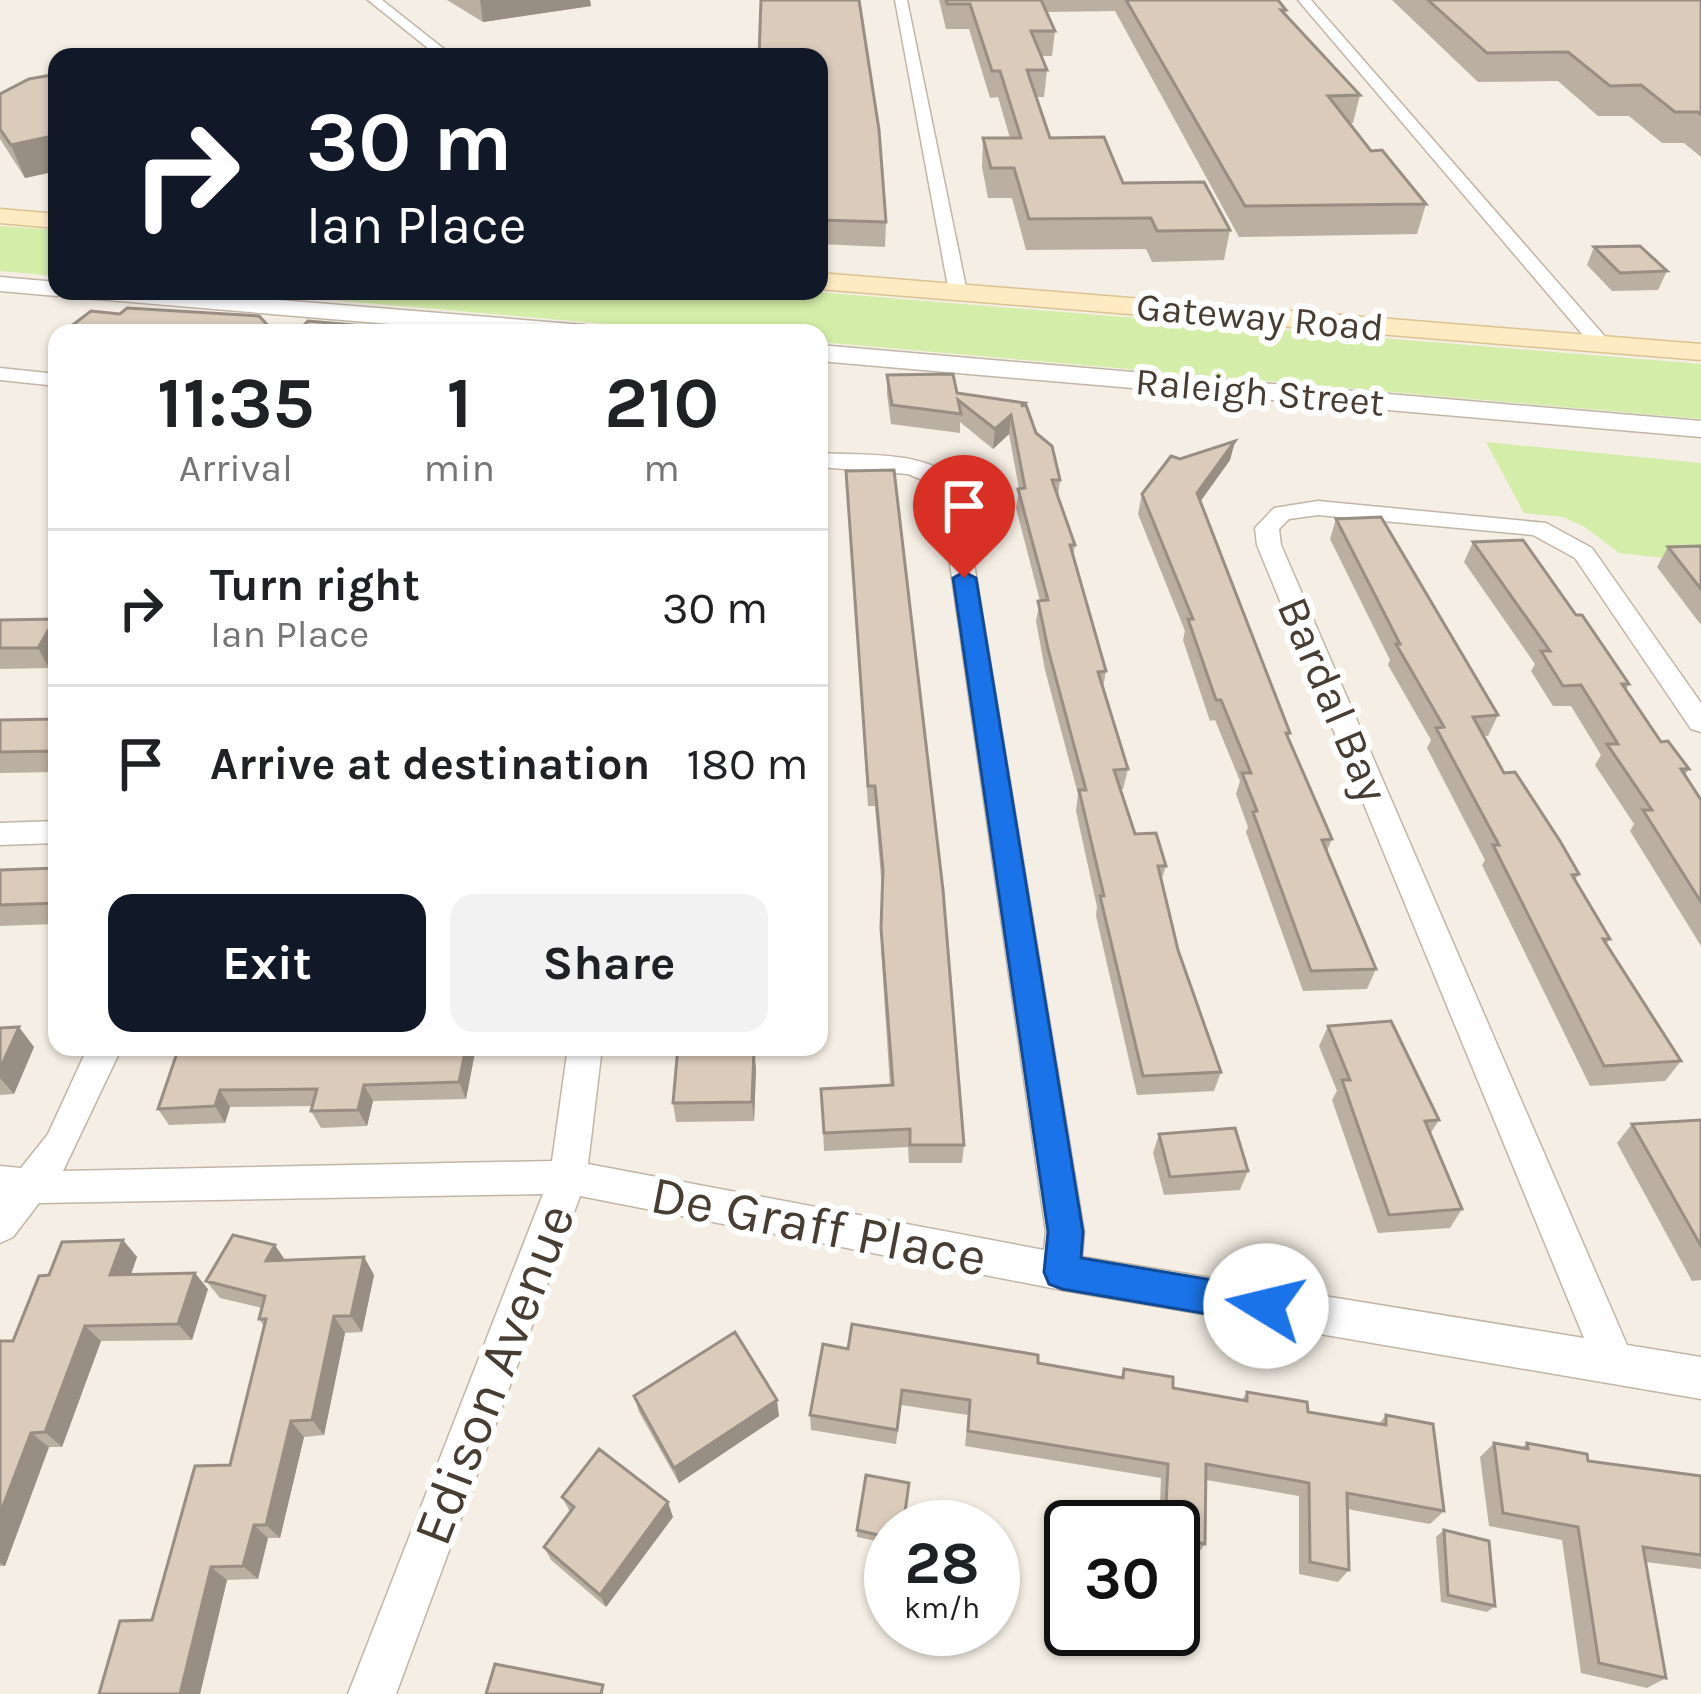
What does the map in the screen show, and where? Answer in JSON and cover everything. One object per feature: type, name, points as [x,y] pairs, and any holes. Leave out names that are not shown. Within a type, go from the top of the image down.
[{"type":"main road","points":[[0,217],[48,220]]},
{"type":"main road","name":"Gateway Road","points":[[828,282],[1701,352]]},
{"type":"street","points":[[374,0],[435,48]]},
{"type":"street","points":[[901,0],[958,292]]},
{"type":"street","points":[[1304,0],[1601,344]]},
{"type":"street","points":[[0,284],[48,288]]},
{"type":"street","points":[[192,300],[477,324]]},
{"type":"street","name":"Raleigh Street","points":[[828,354],[1701,429]]},
{"type":"street","points":[[0,374],[48,379]]},
{"type":"street","points":[[828,461],[922,470],[941,475],[950,485],[1065,1232],[1062,1272]]},
{"type":"street","name":"Bardal Bay","points":[[1616,1365],[1269,545],[1267,528],[1282,513],[1318,508],[1538,528],[1562,538],[1583,553],[1701,722]]},
{"type":"street","points":[[0,833],[48,832]]},
{"type":"street","points":[[0,1225],[14,1185],[61,1145],[101,1056]]},
{"type":"street","name":"Edison Avenue","points":[[372,1694],[568,1177],[584,1056]]},
{"type":"street","name":"De Graff Place","points":[[14,1185],[568,1177],[1062,1272],[1701,1378]]},
{"type":"green space","points":[[0,226],[48,229],[48,275],[0,271]]},
{"type":"green space","points":[[828,293],[1701,364],[1701,419],[828,343],[828,324],[608,324],[331,300],[828,300]]},
{"type":"green space","points":[[1486,442],[1701,463],[1701,562],[1619,553],[1563,517],[1524,513]]},
{"type":"building","points":[[761,0],[859,0],[879,130],[886,222],[828,220],[828,48],[759,48]]},
{"type":"building","points":[[946,0],[1041,0],[1055,31],[1031,31],[1047,70],[1027,70],[1050,138],[1104,137],[1123,183],[1204,182],[1230,230],[1157,231],[1151,218],[1029,219],[1014,168],[991,168],[983,138],[1021,138],[1000,71],[992,71],[970,4],[947,4]]},
{"type":"building","points":[[1126,0],[1278,0],[1286,10],[1281,10],[1360,95],[1328,96],[1371,151],[1382,150],[1426,204],[1245,206]]},
{"type":"building","points":[[1428,0],[1701,0],[1701,115],[1675,112],[1641,85],[1610,86],[1568,52],[1487,53]]},
{"type":"building","points":[[48,76],[48,137],[11,145],[0,129],[0,94],[29,79]]},
{"type":"building","points":[[1640,246],[1667,271],[1620,273],[1594,247]]},
{"type":"building","points":[[127,308],[259,316],[267,324],[74,324],[91,311],[120,314]]},
{"type":"building","points":[[953,374],[957,393],[1025,403],[1021,406],[1026,405],[1036,433],[1052,446],[1060,480],[1052,480],[1075,545],[1070,545],[1106,671],[1098,672],[1128,769],[1114,770],[1135,834],[1156,833],[1166,866],[1158,866],[1178,950],[1221,1072],[1143,1076],[1079,790],[1086,790],[1038,601],[1048,600],[1018,489],[1025,488],[1011,415],[995,429],[958,400],[961,414],[892,405],[887,375]]},
{"type":"building","points":[[1235,441],[1197,493],[1290,733],[1286,733],[1332,839],[1322,840],[1376,969],[1311,971],[1253,812],[1257,811],[1242,773],[1251,773],[1221,700],[1216,700],[1188,619],[1193,619],[1142,494],[1171,456],[1180,459]]},
{"type":"building","points":[[894,470],[943,890],[964,1145],[910,1145],[910,1129],[824,1133],[821,1089],[893,1085],[881,928],[883,870],[875,786],[868,786],[846,471]]},
{"type":"building","points":[[1381,517],[1498,715],[1473,717],[1504,773],[1515,772],[1560,841],[1579,874],[1572,875],[1610,939],[1603,939],[1681,1061],[1604,1066],[1493,845],[1499,845],[1436,728],[1444,727],[1396,644],[1400,644],[1336,519]]},
{"type":"building","points":[[1523,540],[1576,615],[1582,615],[1661,742],[1668,741],[1689,769],[1681,769],[1701,800],[1701,902],[1643,810],[1652,810],[1607,744],[1618,744],[1581,685],[1563,686],[1541,651],[1550,651],[1473,542]]},
{"type":"building","points":[[1668,547],[1701,548],[1701,589]]},
{"type":"building","points":[[48,619],[48,631],[38,648],[0,648],[0,620]]},
{"type":"building","points":[[48,719],[48,751],[0,752],[0,720]]},
{"type":"building","points":[[48,868],[48,903],[0,905],[0,870]]},
{"type":"building","points":[[1391,1021],[1439,1120],[1425,1121],[1462,1209],[1389,1215],[1342,1080],[1350,1080],[1328,1026]]},
{"type":"building","points":[[19,1027],[0,1069],[0,1028]]},
{"type":"building","points":[[176,1056],[464,1056],[459,1082],[364,1085],[358,1110],[311,1111],[317,1089],[220,1090],[215,1106],[158,1109]]},
{"type":"building","points":[[677,1056],[754,1056],[752,1102],[673,1103]]},
{"type":"building","points":[[1701,1120],[1701,1246],[1632,1124]]},
{"type":"building","points":[[1235,1128],[1248,1171],[1170,1177],[1159,1134]]},
{"type":"building","points":[[233,1235],[275,1245],[266,1261],[364,1257],[351,1316],[334,1316],[312,1420],[291,1421],[266,1525],[254,1525],[243,1566],[211,1567],[180,1694],[99,1694],[120,1621],[152,1620],[195,1466],[230,1465],[266,1319],[259,1319],[265,1296],[206,1281]]},
{"type":"building","points":[[123,1240],[110,1275],[195,1273],[178,1324],[85,1326],[45,1432],[31,1433],[0,1514],[0,1341],[13,1341],[39,1276],[49,1275],[62,1242]]},
{"type":"building","points":[[852,1324],[1038,1355],[1038,1363],[1123,1378],[1124,1369],[1173,1377],[1173,1388],[1247,1401],[1247,1392],[1307,1402],[1308,1412],[1386,1425],[1386,1415],[1433,1424],[1444,1511],[1347,1493],[1349,1570],[1310,1562],[1309,1483],[1206,1464],[1205,1544],[1200,1543],[1200,1500],[1166,1500],[1168,1464],[968,1431],[970,1400],[902,1390],[897,1430],[810,1415],[823,1344],[848,1349]]},
{"type":"building","points":[[735,1332],[777,1400],[674,1468],[634,1396]]},
{"type":"building","points":[[1494,1443],[1528,1449],[1527,1443],[1587,1454],[1588,1461],[1701,1476],[1701,1555],[1643,1547],[1666,1678],[1599,1663],[1578,1527],[1503,1513]]},
{"type":"building","points":[[599,1449],[668,1502],[600,1595],[544,1547],[574,1507],[562,1497]]},
{"type":"building","points":[[866,1475],[909,1483],[907,1500],[864,1500],[864,1532],[857,1530]]},
{"type":"building","points":[[1444,1530],[1489,1541],[1495,1606],[1448,1595]]},
{"type":"building","points":[[495,1664],[603,1685],[601,1694],[486,1694]]},
{"type":"route","points":[[964,578],[1065,1232],[1062,1272],[1266,1306]]}]
